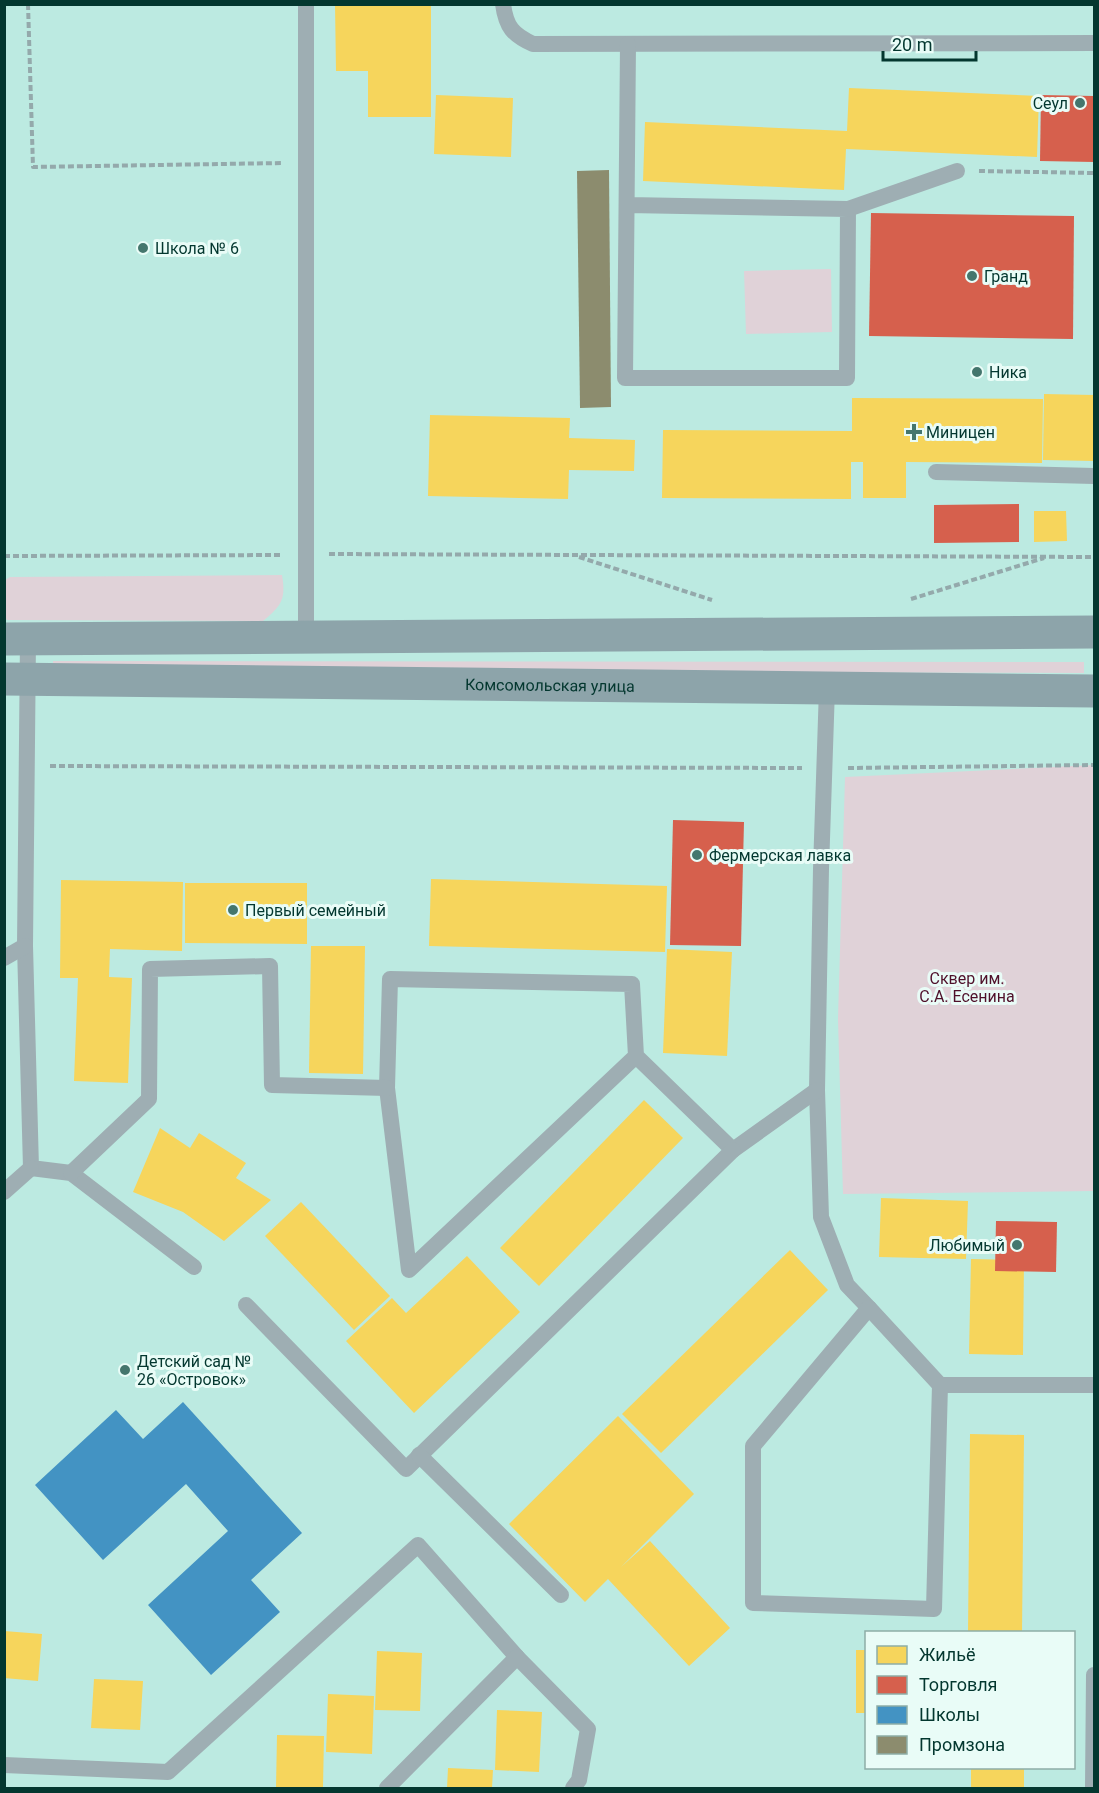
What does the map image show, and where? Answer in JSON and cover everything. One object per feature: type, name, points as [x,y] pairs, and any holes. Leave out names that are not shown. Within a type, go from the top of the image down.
[{"type":"main road","points":[[16,639],[1095,632]]},
{"type":"main road","name":"Комсомольская улица","points":[[16,679],[1095,691]]},
{"type":"lane","points":[[306,4],[306,638]]},
{"type":"lane","points":[[502,4],[505,18],[513,32],[521,39],[533,44],[1095,43]]},
{"type":"lane","points":[[628,44],[625,378],[847,378],[848,208]]},
{"type":"lane","points":[[628,205],[848,208],[957,171]]},
{"type":"lane","points":[[936,472],[1095,476]]},
{"type":"lane","points":[[16,639],[16,679],[26,766],[25,946],[31,1168]]},
{"type":"lane","points":[[827,688],[817,1090],[821,1217],[847,1285],[869,1308],[940,1385],[934,1609],[753,1603],[753,1446],[869,1308]]},
{"type":"lane","points":[[4,958],[25,946]]},
{"type":"lane","points":[[72,1173],[149,1099],[150,969],[270,966],[272,1085],[387,1088]]},
{"type":"lane","points":[[636,1056],[409,1270],[387,1088],[390,979],[632,984],[636,1056],[733,1150]]},
{"type":"lane","points":[[246,1305],[406,1469],[733,1150],[817,1090]]},
{"type":"lane","points":[[4,1192],[31,1168],[72,1173],[194,1267]]},
{"type":"lane","points":[[940,1385],[1095,1386]]},
{"type":"lane","points":[[419,1455],[561,1594]]},
{"type":"lane","points":[[4,1765],[168,1772],[417,1545],[518,1657],[588,1729],[579,1780],[573,1788]]},
{"type":"lane","points":[[387,1788],[518,1657]]},
{"type":"lane","points":[[1093,1788],[1095,1675]]},
{"type":"path","points":[[28,4],[33,167],[305,163]]},
{"type":"path","points":[[957,171],[1095,173]]},
{"type":"path","points":[[4,556],[306,554],[1095,557]]},
{"type":"path","points":[[573,555],[718,602]]},
{"type":"path","points":[[904,602],[1047,557]]},
{"type":"path","points":[[26,766],[825,768],[1095,765]]},
{"type":"green space","points":[[831,269],[832,332],[746,334],[744,271]]},
{"type":"green space","points":[[282,575],[283,596],[281,601],[263,621],[7,620],[5,617],[5,580],[10,577]]},
{"type":"green space","points":[[53,661],[1084,662],[1084,673],[53,671]]},
{"type":"green space","name":"Сквер им. С.А. Есенина","points":[[1094,765],[1094,1191],[843,1194],[838,1019],[845,777]]},
{"type":"building: Жильё","points":[[335,4],[431,4],[431,117],[368,117],[368,71],[336,71]]},
{"type":"building: Жильё","points":[[849,88],[1039,96],[1037,157],[846,149],[844,190],[643,181],[645,122],[847,131]]},
{"type":"building: Жильё","points":[[436,95],[513,98],[511,157],[434,154]]},
{"type":"building: Жильё","points":[[1044,394],[1094,395],[1094,461],[1043,460]]},
{"type":"building: Жильё","points":[[852,398],[1043,399],[1042,463],[906,462],[906,498],[863,498],[863,462],[851,462],[851,499],[662,498],[663,430],[852,431]]},
{"type":"building: Жильё","points":[[430,415],[570,418],[569,438],[635,440],[634,471],[569,470],[568,499],[428,496]]},
{"type":"building: Жильё","points":[[1034,511],[1066,511],[1067,541],[1034,542]]},
{"type":"building: Жильё","points":[[431,879],[667,886],[665,952],[429,946]]},
{"type":"building: Жильё","points":[[61,880],[183,882],[182,951],[110,949],[109,977],[132,978],[128,1083],[74,1081],[78,978],[60,978]]},
{"type":"building: Жильё","points":[[185,883],[307,883],[307,944],[185,943]]},
{"type":"building: Жильё","points":[[311,946],[365,946],[363,1074],[309,1073]]},
{"type":"building: Жильё","points":[[667,949],[732,952],[727,1056],[663,1053]]},
{"type":"building: Жильё","points":[[644,1100],[683,1138],[539,1286],[500,1248]]},
{"type":"building: Жильё","points":[[160,1128],[190,1148],[199,1133],[246,1163],[236,1178],[271,1200],[224,1241],[183,1212],[133,1192]]},
{"type":"building: Жильё","points":[[881,1198],[968,1201],[966,1259],[879,1257]]},
{"type":"building: Жильё","points":[[301,1202],[390,1296],[354,1330],[265,1236]]},
{"type":"building: Жильё","points":[[790,1250],[828,1290],[661,1453],[622,1414]]},
{"type":"building: Жильё","points":[[467,1256],[520,1312],[414,1413],[346,1341],[392,1298],[406,1313]]},
{"type":"building: Жильё","points":[[971,1259],[1024,1260],[1023,1355],[969,1354]]},
{"type":"building: Жильё","points":[[618,1416],[694,1494],[621,1567],[650,1541],[730,1628],[689,1666],[608,1579],[585,1602],[509,1524]]},
{"type":"building: Жильё","points":[[970,1434],[1024,1435],[1022,1631],[968,1631]]},
{"type":"building: Жильё","points":[[4,1631],[42,1634],[38,1681],[4,1678]]},
{"type":"building: Жильё","points":[[856,1650],[865,1650],[865,1713],[856,1713]]},
{"type":"building: Жильё","points":[[377,1651],[422,1653],[420,1711],[375,1710]]},
{"type":"building: Жильё","points":[[94,1679],[143,1681],[140,1730],[91,1728]]},
{"type":"building: Жильё","points":[[328,1694],[374,1696],[372,1754],[326,1752]]},
{"type":"building: Жильё","points":[[497,1710],[542,1712],[539,1772],[495,1770]]},
{"type":"building: Жильё","points":[[277,1735],[324,1736],[323,1788],[276,1788]]},
{"type":"building: Жильё","points":[[448,1768],[493,1770],[492,1788],[447,1788]]},
{"type":"building: Жильё","points":[[971,1769],[1024,1769],[1024,1788],[971,1788]]},
{"type":"building: Торговля","points":[[1041,95],[1094,96],[1094,162],[1040,161]]},
{"type":"building: Торговля","name":"Гранд","points":[[871,213],[1074,216],[1073,339],[869,336]]},
{"type":"building: Торговля","points":[[1019,504],[1019,542],[934,543],[934,505]]},
{"type":"building: Торговля","points":[[673,820],[744,822],[741,946],[670,945]]},
{"type":"building: Торговля","points":[[996,1221],[1057,1222],[1056,1272],[995,1271]]},
{"type":"building: Школы","points":[[183,1402],[302,1533],[251,1580],[280,1612],[211,1675],[148,1605],[228,1531],[186,1484],[103,1560],[35,1485],[116,1410],[143,1439]]},
{"type":"building: Промзона","points":[[609,170],[611,407],[580,408],[577,171]]},
{"type":"place","name":"Сеул","points":[[1080,103]]},
{"type":"place","name":"Школа № 6","points":[[143,248]]},
{"type":"place","name":"Гранд","points":[[972,276]]},
{"type":"place","name":"Ника","points":[[977,372]]},
{"type":"place","name":"Миницен","points":[[914,432]]},
{"type":"place","name":"Фермерская лавка","points":[[697,855]]},
{"type":"place","name":"Первый семейный","points":[[233,910]]},
{"type":"place","name":"Любимый","points":[[1017,1245]]},
{"type":"place","name":"Детский сад № 26 «Островок»","points":[[125,1370]]}]
